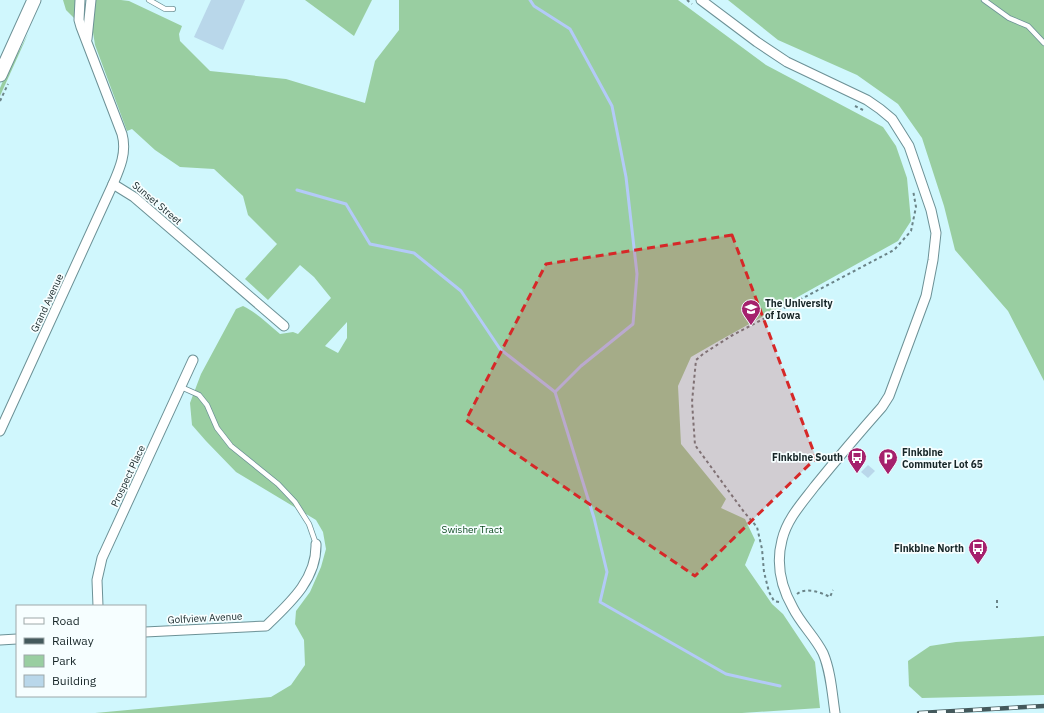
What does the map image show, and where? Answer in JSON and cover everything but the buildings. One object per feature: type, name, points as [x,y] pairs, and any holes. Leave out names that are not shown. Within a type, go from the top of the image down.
[{"type":"main road","points":[[0,75],[34,0]]},
{"type":"street","points":[[80,0],[79,20],[124,141],[123,157],[113,184]]},
{"type":"street","points":[[86,40],[91,11],[91,0]]},
{"type":"street","points":[[702,0],[757,42],[787,62],[866,100],[892,118],[909,146],[931,210],[936,233],[933,260],[926,296],[889,396],[882,407],[816,485],[793,515],[786,528],[779,554],[779,567],[792,598],[792,608],[823,653],[830,678],[835,713]]},
{"type":"street","name":"Sunset Street","points":[[113,184],[134,197],[284,326]]},
{"type":"street","name":"Grand Avenue","points":[[0,431],[113,184]]},
{"type":"street","name":"Prospect Place","points":[[98,605],[97,580],[102,558],[193,360]]},
{"type":"street","name":"Golfview Avenue","points":[[146,632],[266,626],[304,587],[314,567],[316,544]]},
{"type":"street","points":[[0,640],[16,639]]},
{"type":"lane","points":[[149,0],[165,8],[173,9]]},
{"type":"lane","points":[[984,0],[1009,18],[1028,26],[1044,43]]},
{"type":"lane","points":[[181,387],[199,395],[207,405],[217,428],[231,446],[278,484],[295,502],[309,524],[316,544]]},
{"type":"path","points":[[687,0],[693,5]]},
{"type":"path","points":[[853,105],[865,112]]},
{"type":"path","points":[[833,590],[830,597],[814,591],[806,590],[799,592],[792,598],[779,602],[774,601],[768,592],[762,549],[757,527],[744,512],[695,445],[692,402],[696,360],[731,336],[894,250],[911,231],[916,207],[912,184]]},
{"type":"path","points":[[997,600],[997,608]]},
{"type":"highlighted area","points":[[732,235],[816,458],[695,576],[466,420],[546,264]]},
{"type":"green space","points":[[63,0],[76,0],[76,24],[74,18],[66,10]]},
{"type":"green space","name":"Swisher Tract","points":[[94,0],[129,1],[182,26],[179,34],[180,41],[210,71],[286,79],[365,103],[375,61],[399,30],[399,0],[678,0],[766,65],[883,127],[896,146],[907,178],[911,221],[898,241],[691,357],[678,386],[681,444],[726,499],[721,508],[745,519],[755,540],[745,565],[772,604],[783,614],[815,662],[820,708],[742,713],[95,713],[271,697],[291,685],[305,665],[304,640],[295,624],[296,611],[310,592],[321,567],[326,549],[323,532],[316,520],[236,472],[192,425],[190,403],[201,374],[236,309],[243,306],[280,334],[293,332],[298,334],[331,298],[314,277],[300,265],[268,300],[245,279],[277,244],[248,215],[243,196],[214,169],[180,167],[155,150],[132,129],[127,131],[95,45],[92,26]],"holes":[[[347,322],[347,338],[338,353],[325,346]]]},
{"type":"green space","points":[[305,0],[372,0],[354,36]]},
{"type":"green space","points":[[728,0],[1044,0],[1044,381],[1008,311],[955,250],[944,206],[922,138],[898,104],[857,75],[778,40]]},
{"type":"green space","points":[[28,34],[0,96],[0,88],[3,81]]},
{"type":"green space","points":[[1044,636],[1044,695],[922,698],[909,686],[908,661],[930,646],[956,642]]},
{"type":"waterway","points":[[530,0],[534,6],[570,29],[612,106],[626,177],[637,274],[633,324],[581,366],[555,392],[594,518],[607,572],[600,602],[726,674],[780,686]]},
{"type":"waterway","points":[[297,190],[346,204],[370,244],[414,253],[461,291],[500,349],[555,392]]},
{"type":"railway","points":[[919,713],[1044,706]]},
{"type":"place","name":"The University of Iowa","points":[[751,326]]},
{"type":"place","name":"Finkbine South","points":[[857,474]]},
{"type":"place","name":"Finkbine Commuter Lot 65","points":[[888,475]]},
{"type":"place","name":"Finkbine North","points":[[978,565]]}]
